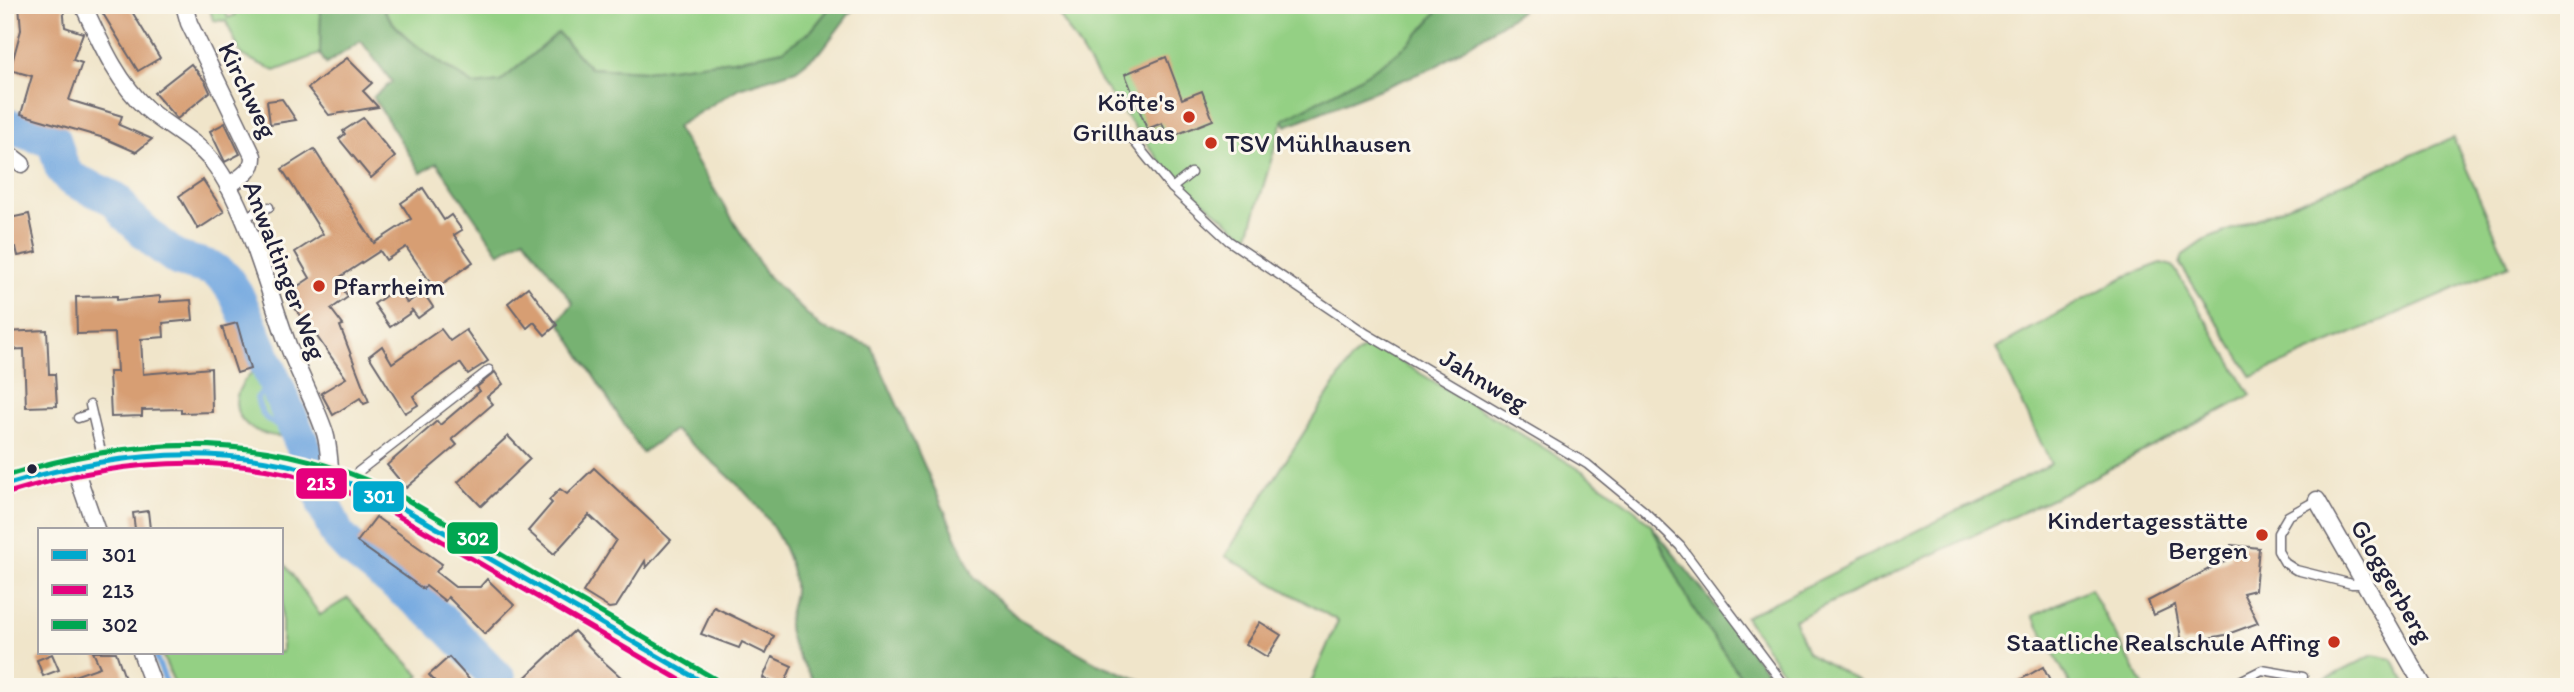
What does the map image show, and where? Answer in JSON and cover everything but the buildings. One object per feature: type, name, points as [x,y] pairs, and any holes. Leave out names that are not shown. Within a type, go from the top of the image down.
[{"type":"main road","points":[[5,485],[74,466],[140,457],[249,457],[333,476],[401,508],[642,650],[711,687]]},
{"type":"street","name":"Anwaltinger Weg","points":[[83,5],[127,88],[167,125],[181,132],[199,148],[228,186],[288,347],[325,435],[333,476]]},
{"type":"street","name":"Kirchweg","points":[[184,5],[189,23],[253,156],[254,163],[249,171],[228,186]]},
{"type":"street","points":[[5,151],[22,164]]},
{"type":"street","points":[[74,466],[96,528]]},
{"type":"street","name":"Gloggerberg","points":[[2317,500],[2424,687]]},
{"type":"street","points":[[142,654],[154,687]]},
{"type":"lane","name":"Jahnweg","points":[[1132,139],[1172,188],[1229,241],[1367,334],[1587,464],[1634,503],[1680,546],[1786,687]]},
{"type":"lane","points":[[1172,188],[1191,173]]},
{"type":"lane","points":[[242,218],[269,207]]},
{"type":"lane","points":[[333,476],[489,370]]},
{"type":"lane","points":[[78,418],[90,410],[103,461]]},
{"type":"lane","points":[[2317,500],[2288,516],[2278,533],[2278,551],[2285,564],[2296,570],[2352,584],[2365,584]]},
{"type":"lane","points":[[2228,687],[2262,670],[2303,677]]},
{"type":"green space","points":[[217,5],[219,12],[225,10],[228,18],[235,15],[233,8],[241,5],[321,5],[320,54],[275,71],[241,55],[226,21],[213,20],[209,6]]},
{"type":"green space","points":[[321,5],[382,5],[398,29],[410,40],[474,85],[500,82],[558,33],[590,68],[646,71],[741,59],[783,50],[811,31],[832,5],[856,5],[822,50],[796,70],[739,88],[676,127],[766,274],[821,328],[871,346],[974,577],[1018,618],[1097,663],[1158,687],[817,687],[791,640],[788,624],[793,577],[776,533],[762,513],[747,494],[711,460],[674,430],[642,453],[559,321],[573,303],[524,238],[499,253],[437,163],[421,173],[373,97],[392,82],[361,41],[326,64],[320,54]]},
{"type":"green space","points":[[382,5],[832,5],[811,31],[783,50],[741,59],[646,71],[590,68],[558,33],[500,82],[474,85],[410,40],[398,29]]},
{"type":"green space","name":"TSV Mühlhausen","points":[[1053,5],[1441,5],[1427,25],[1391,58],[1283,120],[1248,238],[1169,173],[1100,81]]},
{"type":"green space","points":[[1441,5],[1519,5],[1521,11],[1435,67],[1286,126],[1283,120],[1391,58],[1427,25]]},
{"type":"green space","points":[[2453,138],[2509,265],[2252,377],[2180,264],[2183,255],[2203,241]]},
{"type":"green space","points":[[2161,263],[2173,266],[2251,395],[2065,492],[1794,620],[1807,652],[1869,687],[1793,687],[1745,617],[2051,464],[1996,348],[2122,278]]},
{"type":"green space","points":[[1375,346],[1584,472],[1634,509],[1651,525],[1691,605],[1748,687],[1309,687],[1338,621],[1225,556],[1351,359],[1364,348]]},
{"type":"green space","points":[[264,362],[297,436],[277,436],[260,432],[239,416],[236,404],[239,390],[248,376]]},
{"type":"green space","points":[[1651,525],[1779,687],[1748,687],[1691,605]]},
{"type":"green space","points":[[284,563],[320,615],[348,598],[420,676],[407,687],[176,687],[162,654],[284,654]]},
{"type":"green space","points":[[2090,588],[2144,687],[2072,687],[2033,616]]},
{"type":"green space","points":[[2373,655],[2392,659],[2409,687],[2310,687]]},
{"type":"waterway","points":[[5,125],[54,141],[62,168],[71,179],[115,199],[127,215],[178,259],[211,268],[225,278],[236,294],[322,489],[324,504],[337,534],[352,550],[439,618],[499,680]]},
{"type":"waterway","points":[[273,379],[257,398],[262,413],[270,422],[296,431]]},
{"type":"waterway","points":[[155,654],[168,687]]},
{"type":"transit line","name":"302","points":[[5,476],[106,452],[157,447],[207,446],[257,450],[307,460],[356,476],[404,498],[715,679]]},
{"type":"transit line","name":"301","points":[[5,485],[55,471],[155,456],[205,455],[254,459],[303,469],[352,484],[399,506],[711,687]]},
{"type":"transit line","name":"213","points":[[8,493],[106,470],[155,464],[204,463],[253,467],[301,477],[348,492],[395,514],[692,687]]},
{"type":"place","name":"Köfte's Grillhaus","points":[[1189,117]]},
{"type":"place","name":"TSV Mühlhausen","points":[[1211,143]]},
{"type":"place","name":"Pfarrheim","points":[[319,286]]},
{"type":"place","name":"Kindertagesstätte Bergen","points":[[2262,535]]},
{"type":"place","name":"Staatliche Realschule Affing","points":[[2334,642]]}]
